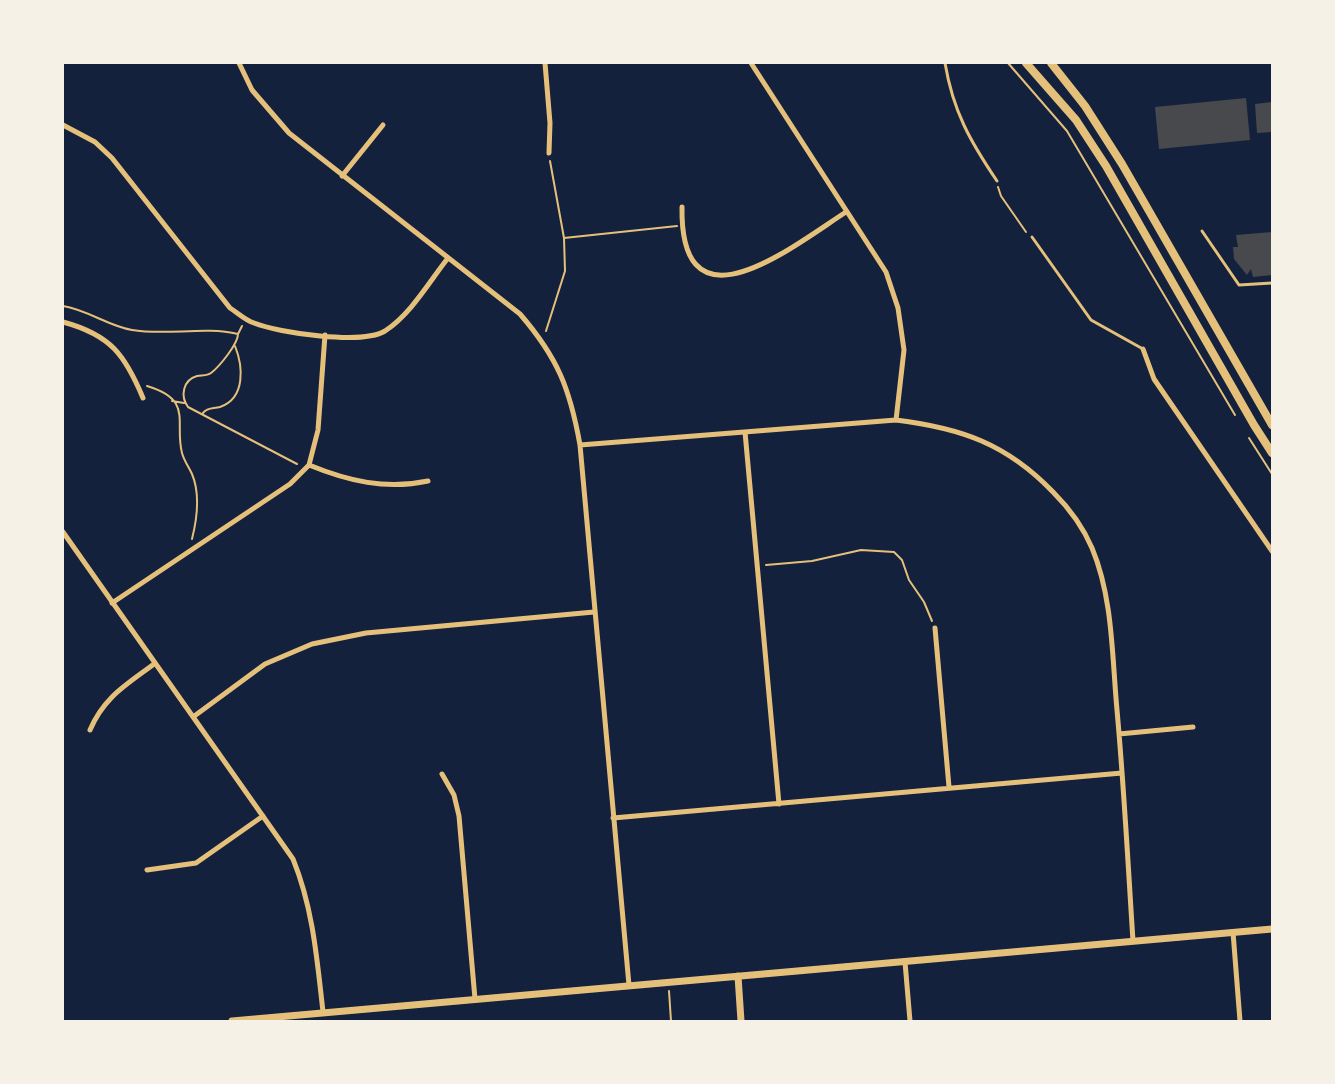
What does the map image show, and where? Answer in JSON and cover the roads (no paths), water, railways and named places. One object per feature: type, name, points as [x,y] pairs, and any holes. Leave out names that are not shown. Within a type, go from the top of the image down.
[{"type":"main road","points":[[1026,63],[1076,120],[1106,166],[1272,453]]},
{"type":"main road","points":[[1051,63],[1085,106],[1118,157],[1272,424]]},
{"type":"street","points":[[239,63],[252,90],[290,134],[520,314],[542,341],[557,365],[573,403],[580,445],[629,985]]},
{"type":"street","points":[[545,63],[550,123],[549,153]]},
{"type":"street","points":[[750,63],[886,272],[898,308],[904,350],[896,420]]},
{"type":"street","points":[[63,125],[95,141],[112,158],[231,308],[245,318],[274,330],[362,337],[382,333],[399,321],[448,258]]},
{"type":"street","points":[[342,176],[383,125]]},
{"type":"street","points":[[682,207],[681,235],[689,255],[701,269],[717,275],[737,274],[759,268],[846,212]]},
{"type":"street","points":[[63,322],[96,333],[118,350],[137,383],[143,399]]},
{"type":"street","points":[[112,603],[290,484],[307,467],[318,430],[325,335]]},
{"type":"street","points":[[1143,349],[1154,379],[1272,551]]},
{"type":"street","points":[[580,445],[896,420],[934,425],[979,438],[1020,462],[1037,475],[1069,508],[1092,548],[1107,606],[1119,734],[1133,941]]},
{"type":"street","points":[[745,432],[779,804]]},
{"type":"street","points":[[307,467],[377,485],[403,486],[428,481]]},
{"type":"street","points":[[63,532],[292,859],[305,890],[312,917],[323,1012]]},
{"type":"street","points":[[193,717],[266,664],[312,644],[366,633],[594,612]]},
{"type":"street","points":[[935,628],[949,787]]},
{"type":"street","points":[[90,730],[99,710],[114,693],[154,664]]},
{"type":"street","points":[[1119,734],[1192,727]]},
{"type":"street","points":[[613,818],[1122,773]]},
{"type":"street","points":[[442,774],[454,795],[459,816],[475,999]]},
{"type":"street","points":[[147,870],[179,868],[196,863],[264,816]]},
{"type":"street","points":[[232,1021],[1272,929]]},
{"type":"street","points":[[1233,932],[1240,1021]]},
{"type":"street","points":[[905,962],[910,1021]]},
{"type":"street","points":[[738,976],[741,1021]]},
{"type":"lane","points":[[945,63],[957,114],[974,147],[997,181]]},
{"type":"lane","points":[[1202,231],[1239,285],[1272,283]]},
{"type":"lane","points":[[1032,237],[1091,320],[1143,349]]}]
